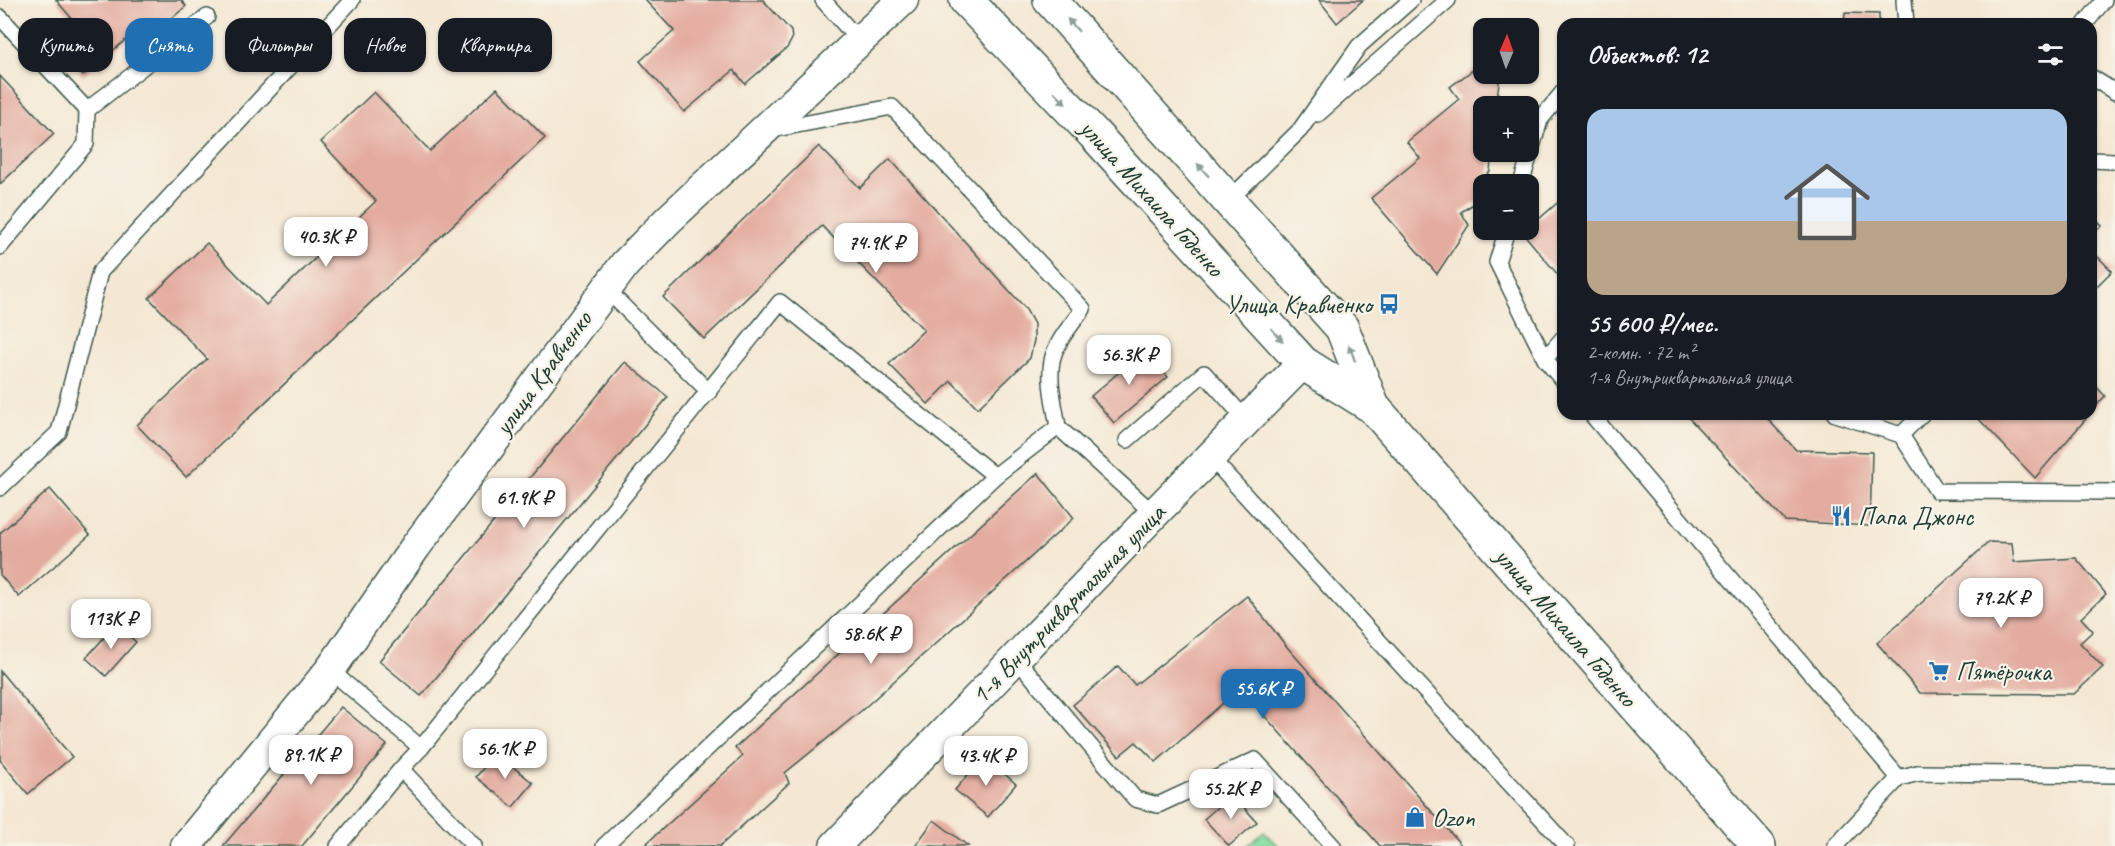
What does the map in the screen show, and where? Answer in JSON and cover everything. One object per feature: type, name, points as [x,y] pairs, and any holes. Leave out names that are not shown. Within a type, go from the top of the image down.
[{"type":"main road","name":"улица Михаила Годенко","points":[[966,0],[1102,143],[1303,363],[1373,407],[1759,846]]},
{"type":"main road","name":"улица Михаила Годенко","points":[[1050,0],[1342,328],[1373,407]]},
{"type":"street","name":"улица Кравченко","points":[[186,846],[330,670],[416,546],[625,264],[668,220],[903,0]]},
{"type":"street","name":"1-я Внутриквартальная улица","points":[[835,846],[1154,514],[1303,363]]},
{"type":"lane","points":[[0,488],[59,432],[100,272],[352,0]]},
{"type":"lane","points":[[823,0],[860,42]]},
{"type":"lane","points":[[1300,130],[1359,46],[1410,0]]},
{"type":"lane","points":[[1229,200],[1300,130],[1448,0]]},
{"type":"lane","points":[[1904,0],[1906,18]]},
{"type":"lane","points":[[2090,18],[2104,0]]},
{"type":"lane","points":[[0,16],[87,110],[86,144],[1,244]]},
{"type":"lane","points":[[87,110],[207,17]]},
{"type":"lane","points":[[2097,81],[2115,92]]},
{"type":"lane","points":[[1524,174],[1540,120],[1557,99]]},
{"type":"lane","points":[[761,132],[892,107],[1083,309],[1060,342],[1052,361],[1058,427],[1154,514]]},
{"type":"lane","points":[[2097,160],[2115,161]]},
{"type":"lane","points":[[1504,240],[1497,262],[1545,359],[1557,374]]},
{"type":"lane","points":[[605,288],[708,392]]},
{"type":"lane","points":[[338,846],[421,748],[780,302],[995,476]]},
{"type":"lane","points":[[1545,359],[1557,345]]},
{"type":"lane","points":[[1127,440],[1204,373],[1247,421]]},
{"type":"lane","points":[[1596,420],[1899,778]]},
{"type":"lane","points":[[1854,420],[1901,435],[1937,491],[2115,492]]},
{"type":"lane","points":[[1901,435],[1916,420]]},
{"type":"lane","points":[[604,846],[995,476],[1058,427]]},
{"type":"lane","points":[[1211,458],[1567,846]]},
{"type":"lane","points":[[1016,658],[1135,799],[1158,805],[1255,760],[1333,846]]},
{"type":"lane","points":[[330,670],[421,748]]},
{"type":"lane","points":[[401,769],[474,846]]},
{"type":"lane","points":[[1835,846],[1899,778],[1918,773],[2115,775]]},
{"type":"green space","points":[[1264,832],[1278,846],[1247,846]]},
{"type":"building","points":[[56,0],[181,0],[186,6],[172,18],[125,18],[125,40],[113,51],[113,18],[71,18]]},
{"type":"building","points":[[645,0],[763,0],[791,31],[792,39],[787,48],[745,84],[734,70],[684,112],[640,61],[674,31]]},
{"type":"building","points":[[1319,0],[1363,0],[1337,23]]},
{"type":"building","points":[[1845,13],[1879,14],[1879,18],[1845,18]]},
{"type":"building","points":[[1473,70],[1473,84],[1499,84],[1497,96],[1473,96],[1473,162],[1491,162],[1490,171],[1487,174],[1473,174],[1473,204],[1461,212],[1469,225],[1437,274],[1371,198],[1420,158],[1407,142],[1459,99],[1450,87]]},
{"type":"building","points":[[0,76],[54,134],[0,184]]},
{"type":"building","points":[[497,88],[545,138],[186,477],[137,425],[207,359],[149,298],[207,243],[266,305],[376,201],[321,142],[374,92],[430,151]]},
{"type":"building","points":[[819,146],[860,188],[890,159],[1025,308],[1034,324],[1034,340],[1030,358],[978,408],[951,381],[928,404],[889,364],[924,330],[822,226],[704,339],[663,297]]},
{"type":"building","points":[[1557,203],[1557,274],[1529,240],[1539,240],[1539,219]]},
{"type":"building","points":[[2097,221],[2102,226],[2097,230]]},
{"type":"building","points":[[2097,256],[2112,271],[2097,286]]},
{"type":"building","points":[[1145,350],[1168,377],[1114,423],[1091,396]]},
{"type":"building","points":[[625,362],[668,397],[421,696],[379,661]]},
{"type":"building","points":[[2097,387],[2105,396],[2097,405]]},
{"type":"building","points":[[1691,420],[1768,420],[1796,450],[1872,452],[1870,526],[1785,521]]},
{"type":"building","points":[[1980,420],[2085,420],[2035,478]]},
{"type":"building","points":[[1038,473],[1074,518],[861,711],[785,773],[789,783],[720,846],[650,846],[647,843],[743,756],[735,748]]},
{"type":"building","points":[[50,489],[90,535],[19,597],[0,575],[0,533]]},
{"type":"building","points":[[1989,542],[2012,543],[2014,562],[2076,558],[2106,594],[2081,618],[2093,631],[2080,643],[2103,667],[2074,694],[1920,693],[1877,643]]},
{"type":"building","points":[[1247,596],[1287,647],[1462,846],[1380,846],[1240,688],[1156,762],[1136,742],[1119,756],[1073,705],[1118,666],[1135,685]]},
{"type":"building","points":[[116,624],[136,642],[106,676],[86,658]]},
{"type":"building","points":[[0,671],[72,757],[28,794],[0,760]]},
{"type":"building","points":[[341,707],[387,745],[302,846],[223,846]]},
{"type":"building","points":[[496,753],[533,783],[513,807],[476,777]]},
{"type":"building","points":[[984,756],[1016,784],[988,817],[955,790]]},
{"type":"building","points":[[1232,794],[1257,822],[1229,846],[1204,819]]},
{"type":"building","points":[[934,820],[968,846],[915,846]]},
{"type":"place","name":"Улица Кравченко","points":[[1389,304]]},
{"type":"place","name":"Папа Джонс","points":[[1841,516]]},
{"type":"place","name":"Пятёрочка","points":[[1939,671]]},
{"type":"place","name":"Ozon","points":[[1415,817]]}]
